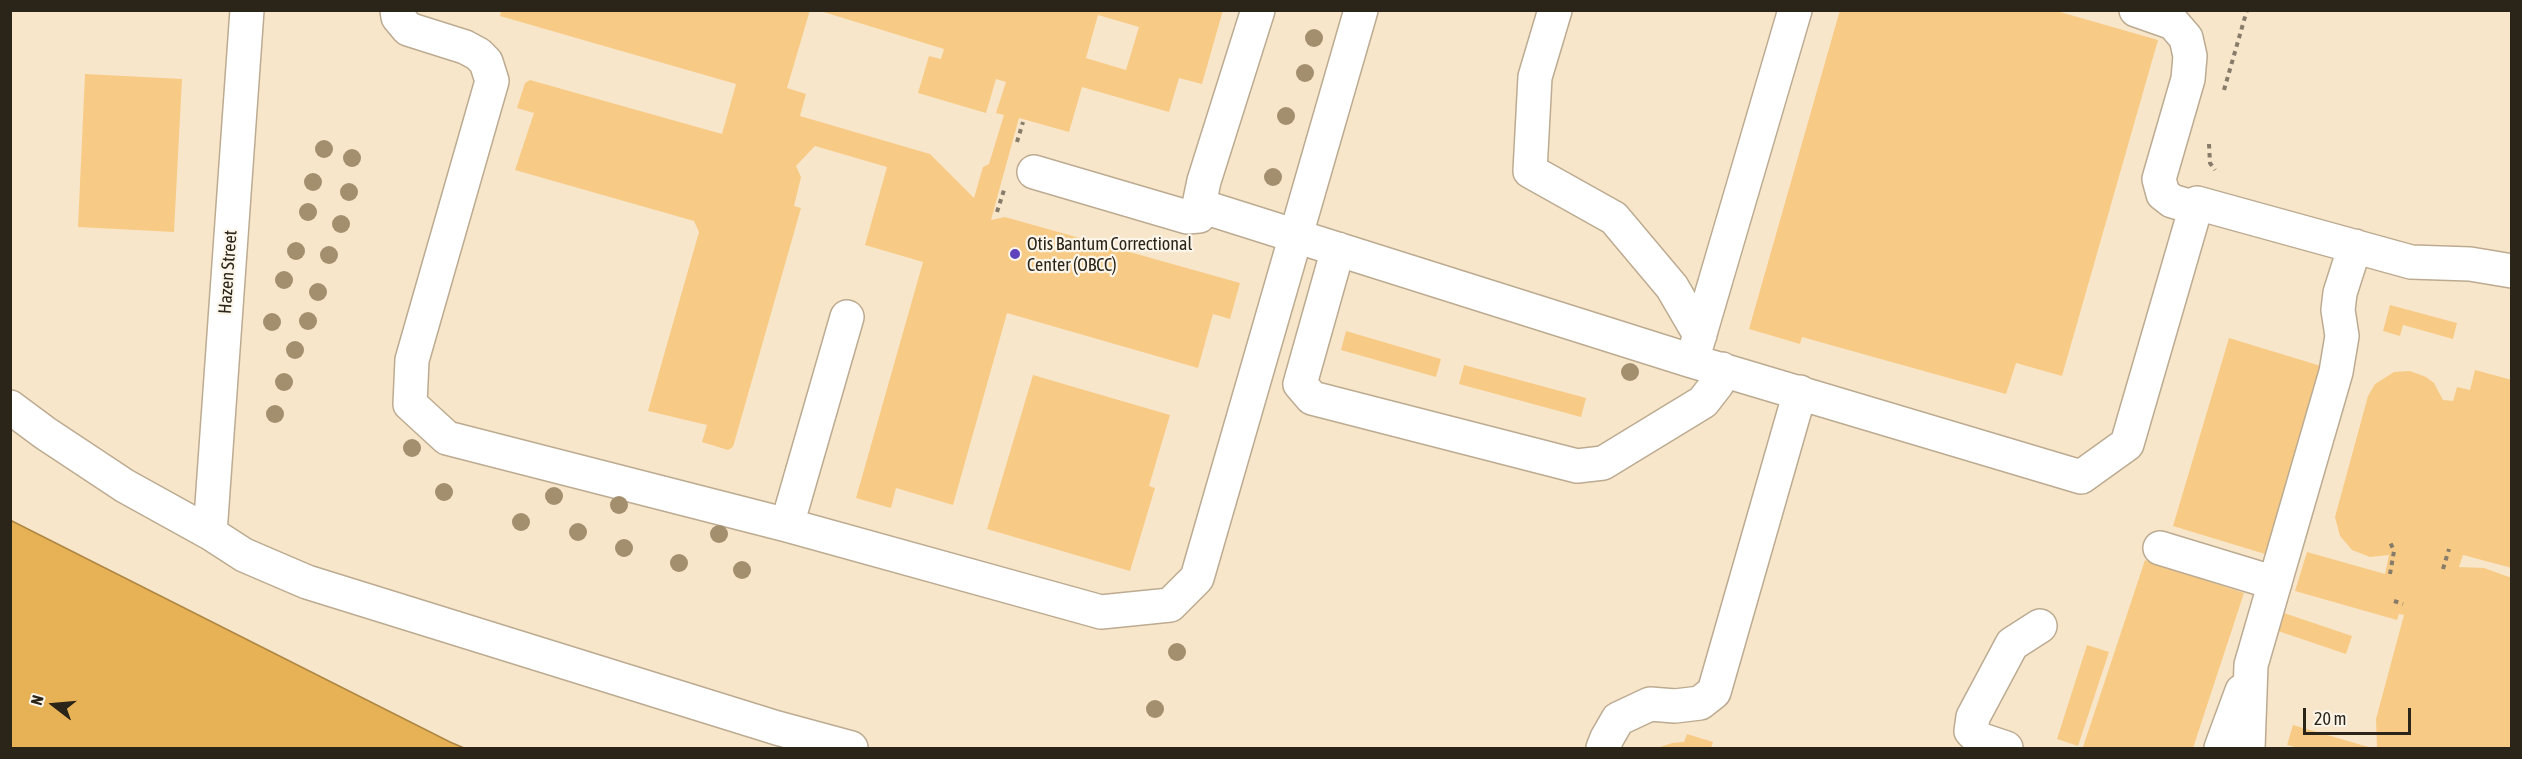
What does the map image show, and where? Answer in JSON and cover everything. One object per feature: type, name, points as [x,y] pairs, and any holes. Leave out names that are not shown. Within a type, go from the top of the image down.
[{"type":"street","name":"Hazen Street","points":[[210,533],[247,10]]},
{"type":"street","points":[[397,10],[401,23],[408,29],[465,47],[478,54],[486,62],[492,81],[412,360],[410,404],[447,438],[787,525],[1101,612],[1170,605],[1197,578],[1361,11]]},
{"type":"street","points":[[1258,10],[1204,181],[1200,200],[1207,208],[1338,249],[1705,355],[1800,393],[2081,477],[2127,444],[2197,203],[2411,262],[2470,264],[2511,271]]},
{"type":"street","points":[[1338,249],[1300,384],[1312,398],[1577,466],[1604,463],[1703,402],[1717,384],[1672,287],[1614,218],[1530,171],[1535,77],[1555,10]]},
{"type":"street","points":[[1705,355],[1795,10]]},
{"type":"street","points":[[2136,10],[2173,23],[2186,39],[2190,56],[2188,79],[2159,179],[2163,194],[2172,201],[2196,208]]},
{"type":"street","points":[[1034,172],[1187,217],[1199,216],[1207,208]]},
{"type":"street","points":[[2221,748],[2251,664],[2336,372],[2342,336],[2339,301],[2355,246]]},
{"type":"street","points":[[787,525],[847,317]]},
{"type":"street","points":[[1604,748],[1618,719],[1650,704],[1675,706],[1700,703],[1714,692],[1800,393]]},
{"type":"street","points":[[10,407],[45,434],[125,486],[210,533],[244,555],[307,582],[777,728],[850,748]]},
{"type":"street","points":[[2160,548],[2275,583]]},
{"type":"street","points":[[2006,748],[1979,739],[1971,731],[1973,717],[2013,644],[2040,626]]},
{"type":"street","points":[[2248,748],[2251,664]]},
{"type":"path","points":[[2221,101],[2247,10]]},
{"type":"path","points":[[2211,135],[2208,146],[2210,163],[2220,178]]},
{"type":"path","points":[[2390,542],[2394,551],[2390,574]]},
{"type":"path","points":[[2443,569],[2449,549]]},
{"type":"path","points":[[2394,601],[2403,604]]},
{"type":"shaded area","points":[[10,520],[450,742],[464,748],[11,748]]},
{"type":"building","name":"Otis Bantum Correctional Center (OBCC)","points":[[501,10],[810,10],[787,88],[806,94],[800,116],[930,154],[974,198],[983,167],[989,164],[1004,115],[996,113],[1006,82],[996,79],[986,113],[918,93],[929,56],[941,59],[944,49],[817,10],[1223,10],[1202,84],[1179,78],[1169,112],[1082,87],[1069,132],[1019,118],[991,220],[1005,217],[1240,283],[1230,319],[1213,314],[1198,368],[1007,313],[953,505],[896,488],[891,508],[856,498],[923,262],[865,245],[887,167],[815,146],[796,166],[801,177],[794,206],[801,208],[733,447],[728,450],[702,442],[707,425],[648,411],[699,232],[694,221],[515,170],[534,113],[517,108],[525,83],[530,80],[722,134],[736,84],[500,16]],"holes":[[[1098,15],[1139,27],[1126,70],[1086,58]]]},
{"type":"building","points":[[1840,10],[2053,10],[2158,40],[2062,376],[2016,363],[2006,394],[1802,337],[1800,344],[1749,329]]},
{"type":"building","points":[[85,74],[182,79],[174,232],[78,227]]},
{"type":"building","points":[[2390,305],[2457,323],[2453,339],[2403,325],[2400,336],[2383,331]]},
{"type":"building","points":[[1346,331],[1441,359],[1436,377],[1341,350]]},
{"type":"building","points":[[2229,338],[2321,366],[2265,554],[2173,526]]},
{"type":"building","points":[[1464,365],[1586,398],[1581,417],[1459,384]]},
{"type":"building","points":[[2475,370],[2512,380],[2512,568],[2463,555],[2459,567],[2484,568],[2512,578],[2512,748],[2377,748],[2376,719],[2404,615],[2399,614],[2397,620],[2295,591],[2307,552],[2385,574],[2389,555],[2370,557],[2352,550],[2340,536],[2335,517],[2368,396],[2375,384],[2394,372],[2410,371],[2434,383],[2443,400],[2453,401],[2457,387],[2470,390]]},
{"type":"building","points":[[1033,375],[1170,415],[1149,486],[1155,488],[1130,571],[987,529]]},
{"type":"building","points":[[2145,560],[2244,593],[2193,748],[2083,747]]},
{"type":"building","points":[[2284,613],[2352,636],[2346,654],[2278,631]]},
{"type":"building","points":[[2087,645],[2109,652],[2078,746],[2057,739]]},
{"type":"building","points":[[2293,725],[2372,748],[2299,748],[2287,745]]},
{"type":"building","points":[[1687,734],[1713,742],[1711,748],[1657,748],[1684,742]]},
{"type":"place","name":"Otis Bantum Correctional Center (OBCC)","points":[[1015,254]]}]
